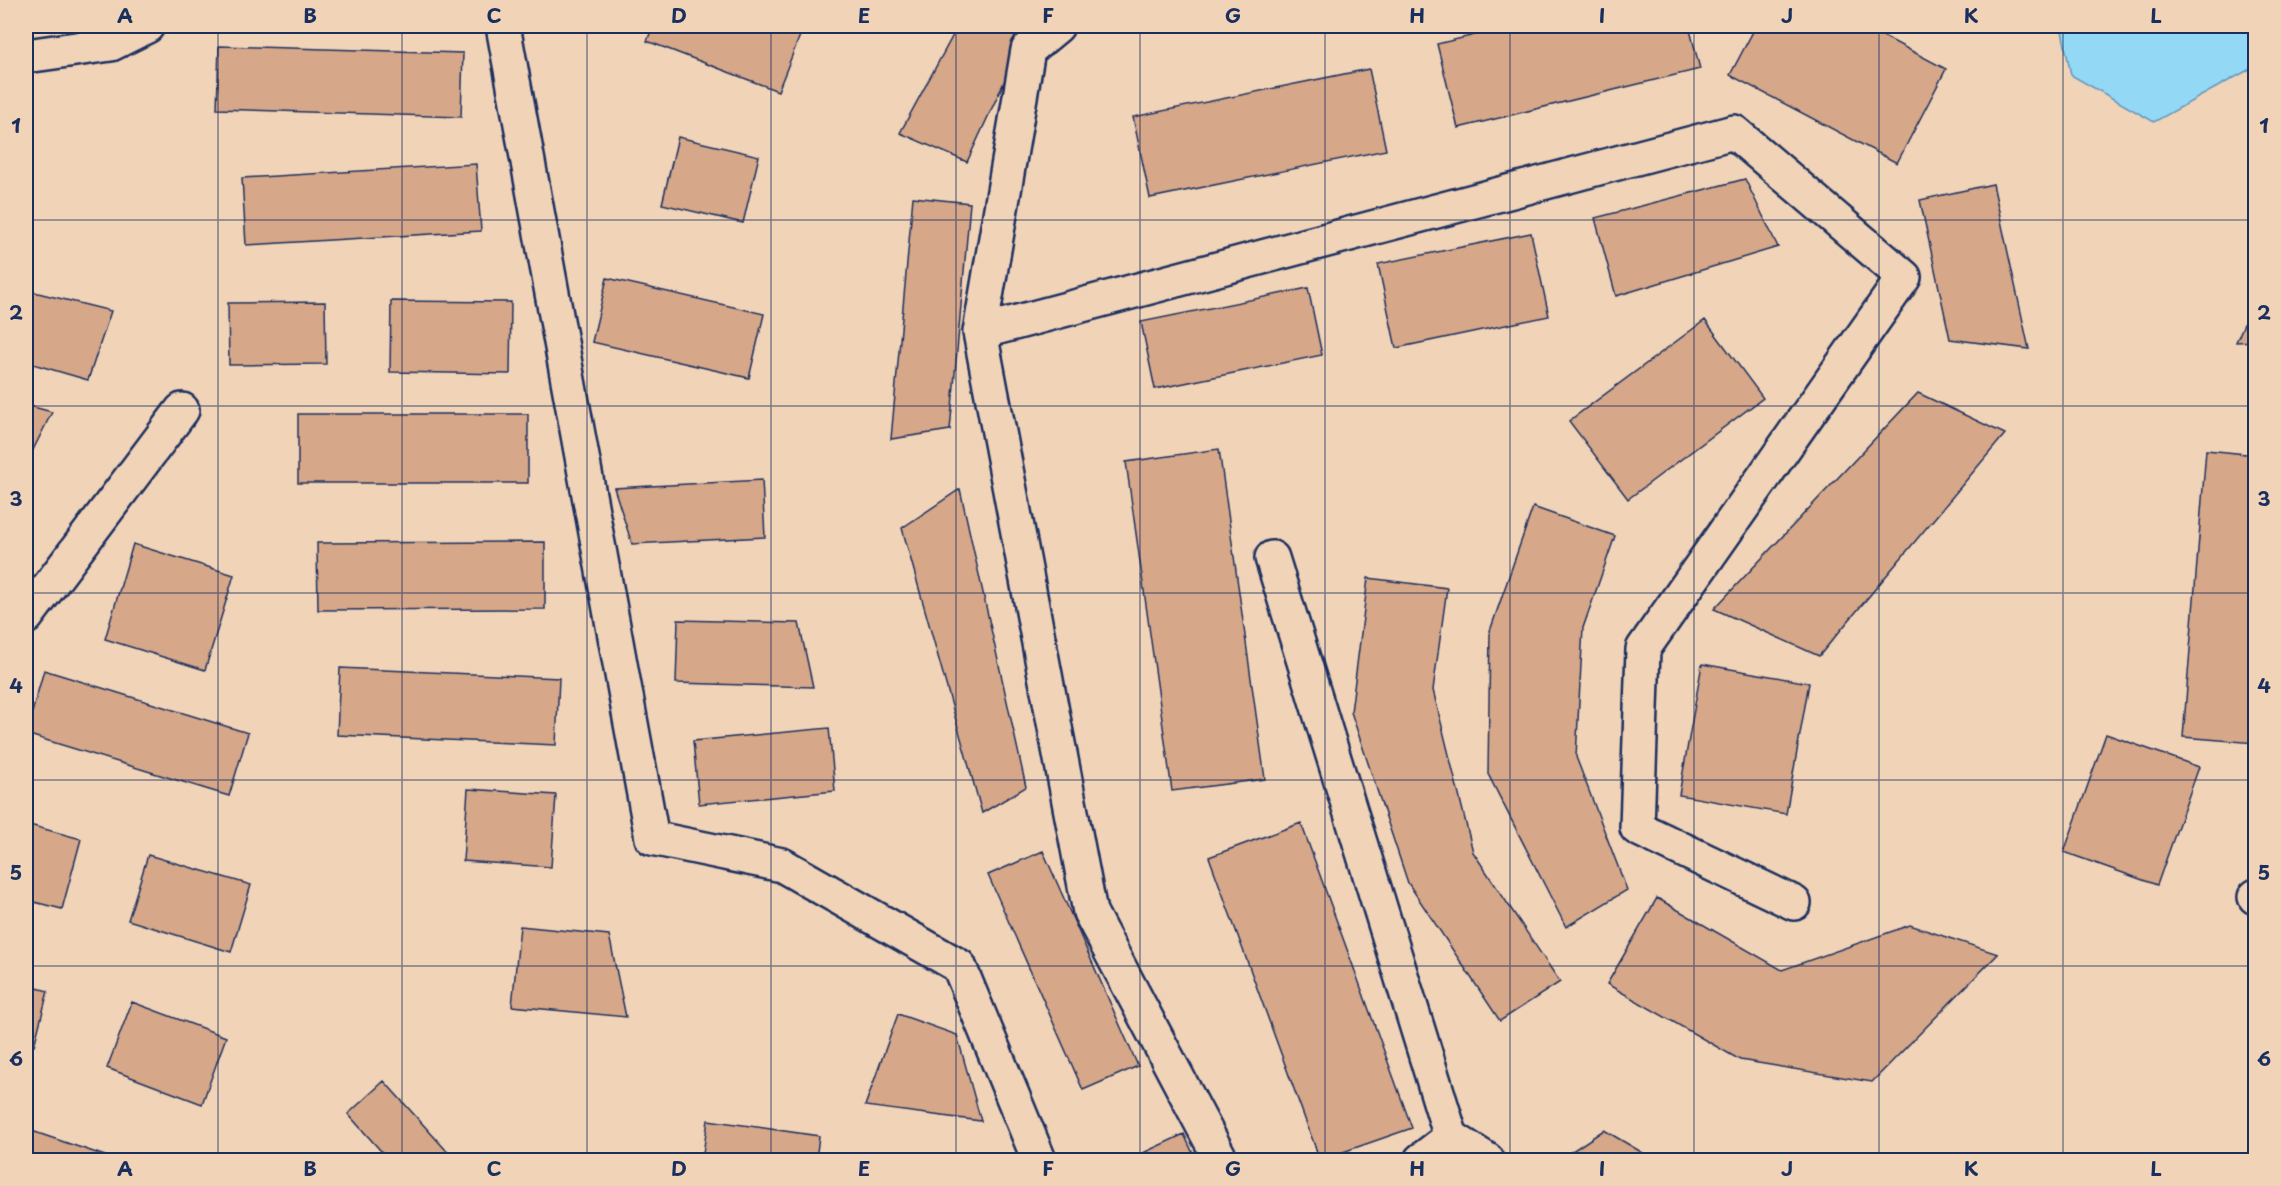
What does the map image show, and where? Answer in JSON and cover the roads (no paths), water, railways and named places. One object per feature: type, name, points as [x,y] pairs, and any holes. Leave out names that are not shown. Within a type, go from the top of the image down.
[{"type":"street","points":[[26,56],[111,44],[147,26]]},
{"type":"street","points":[[503,26],[652,838],[782,865],[959,966],[1039,1161]]},
{"type":"street","points":[[1057,26],[1028,50],[980,332],[1090,912],[1221,1161]]},
{"type":"street","points":[[980,332],[1734,132],[1904,277],[1643,649],[1636,828],[1794,903]]},
{"type":"street","points":[[26,617],[182,410]]},
{"type":"street","points":[[1272,558],[1451,1137],[1487,1161]]},
{"type":"street","points":[[1421,1161],[1451,1137]]},
{"type":"water","points":[[2061,26],[2255,26],[2252,68],[2154,122],[2071,75]]}]
